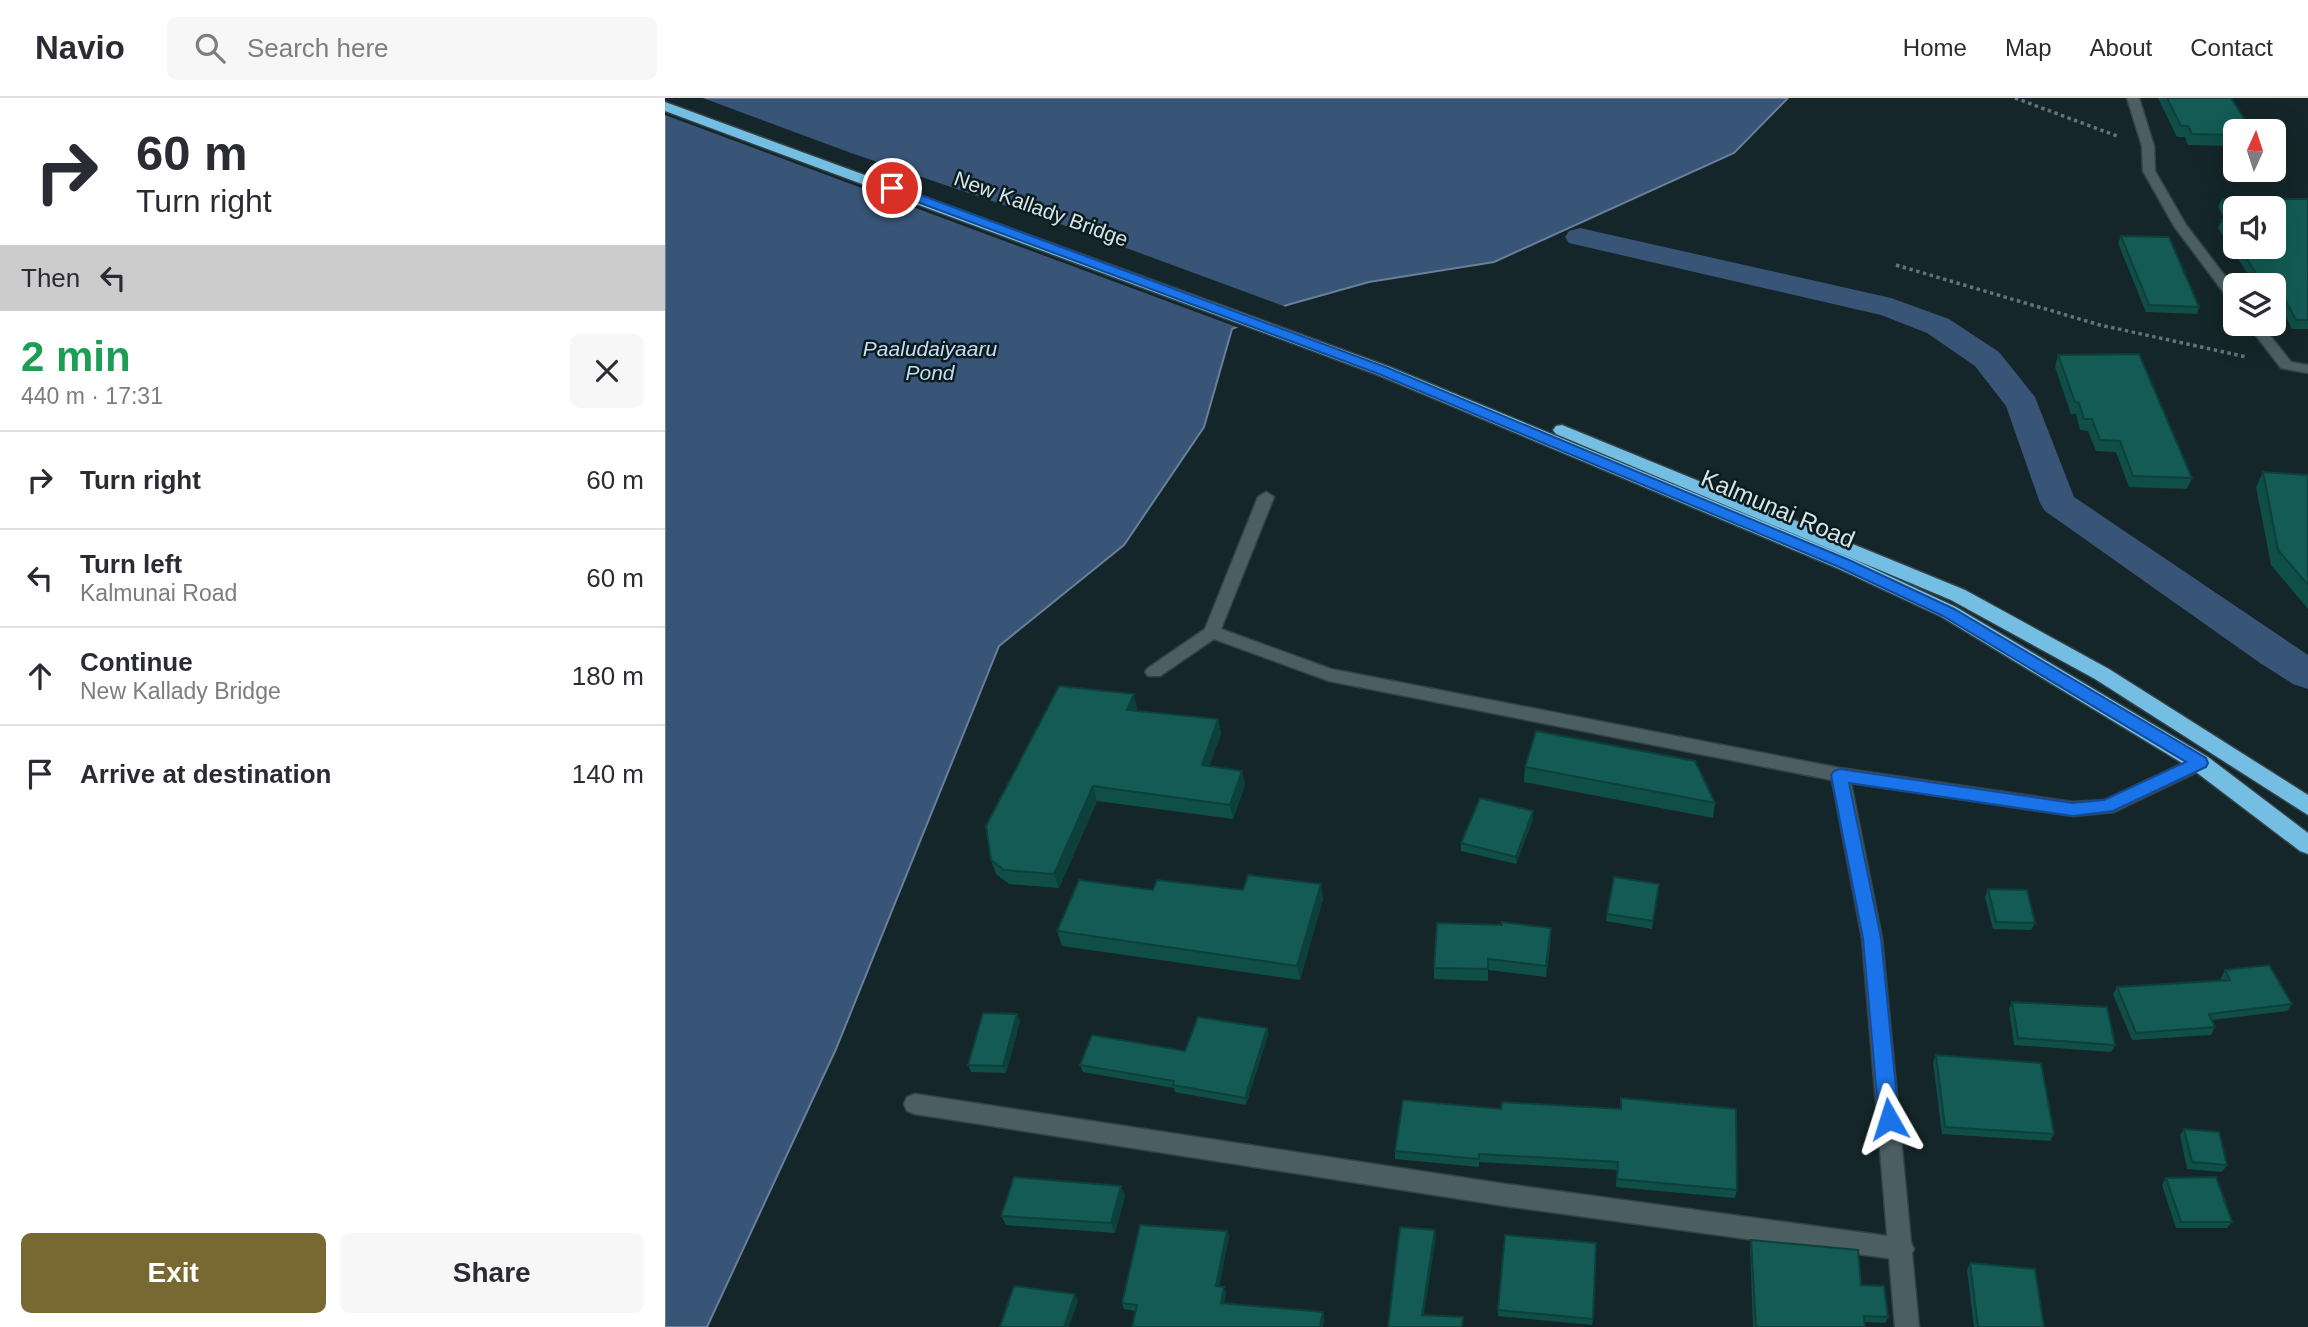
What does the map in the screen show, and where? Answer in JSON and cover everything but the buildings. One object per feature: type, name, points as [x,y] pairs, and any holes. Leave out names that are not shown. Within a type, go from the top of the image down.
[{"type":"highway","name":"New Kallady Bridge","points":[[673,98],[1389,365]]},
{"type":"highway","name":"New Kallady Bridge","points":[[665,106],[1389,365]]},
{"type":"highway","name":"Kalmunai Road","points":[[1389,365],[1844,563],[1937,607],[2200,763],[2308,845]]},
{"type":"highway","name":"Kalmunai Road","points":[[1389,365],[1958,595],[2102,674],[2308,806]]},
{"type":"street","points":[[2133,98],[2148,146],[2148,171],[2180,226],[2223,282]]},
{"type":"street","points":[[2263,336],[2286,365],[2308,369]]},
{"type":"street","points":[[1154,672],[1212,632],[1266,497]]},
{"type":"street","points":[[1212,632],[1329,675],[1840,775],[2073,809],[2107,807],[2200,763]]},
{"type":"street","points":[[1840,775],[1872,938],[1907,1327]]},
{"type":"street","points":[[915,1104],[1505,1195],[1902,1249]]},
{"type":"path","points":[[2015,98],[2065,119],[2148,146]]},
{"type":"path","points":[[1896,265],[2100,325],[2286,365]]},
{"type":"water","name":"Paaludaiyaaru Pond","points":[[665,98],[1788,98],[1734,153],[1494,262],[1369,282],[1287,305],[1232,329],[1204,427],[1124,545],[999,646],[836,1049],[707,1327],[665,1327]]},
{"type":"pier","points":[[665,98],[703,98],[851,153],[1072,228],[1289,308],[1242,329],[665,115]]},
{"type":"waterway","points":[[1580,237],[1891,308],[1938,326],[1987,359],[2023,404],[2058,503],[2308,674]]},
{"type":"route","points":[[892,188],[1384,371],[1844,563],[1949,612],[2200,763],[2107,807],[2073,809],[1840,775],[1872,938],[1889,1119]]}]
